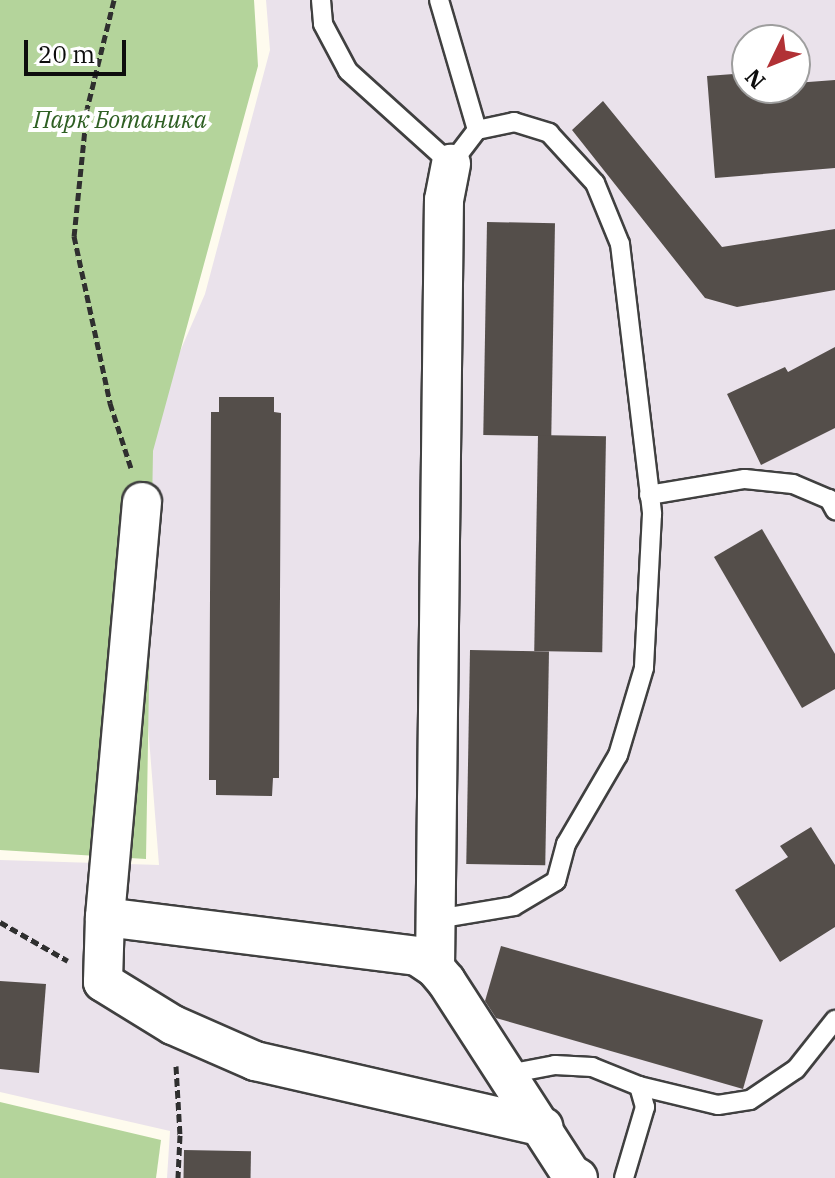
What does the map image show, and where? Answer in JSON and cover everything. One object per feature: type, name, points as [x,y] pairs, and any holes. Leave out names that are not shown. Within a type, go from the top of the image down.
[{"type":"street","points":[[435,968],[444,200],[451,164]]},
{"type":"street","points":[[142,502],[105,917],[103,982],[173,1025],[255,1061],[544,1127]]},
{"type":"street","points":[[105,917],[417,956],[435,968],[544,1127],[571,1174],[578,1178]]},
{"type":"lane","points":[[321,0],[323,24],[348,71],[451,164],[477,130],[514,122],[549,133],[595,183],[620,244],[652,514],[644,668],[618,755],[566,844],[556,881],[514,906],[436,919]]},
{"type":"lane","points":[[439,0],[477,130]]},
{"type":"lane","points":[[649,495],[745,479],[793,484],[829,499],[835,510]]},
{"type":"lane","points":[[508,1074],[555,1065],[592,1067],[639,1086],[718,1105],[750,1100],[796,1069],[835,1020]]},
{"type":"lane","points":[[624,1178],[645,1107],[639,1086]]},
{"type":"path","points":[[114,0],[87,109],[74,236],[110,403],[142,502]]},
{"type":"path","points":[[0,922],[103,982]]},
{"type":"path","points":[[173,1025],[180,1135],[178,1178]]},
{"type":"shaded area","points":[[266,0],[835,0],[835,1178],[167,1178],[170,1131],[0,1092],[0,860],[159,865],[128,471],[205,294],[270,50]]},
{"type":"green space","name":"Парк Ботаника","points":[[0,0],[254,0],[258,66],[153,451],[146,859],[0,850]]},
{"type":"green space","points":[[0,1102],[161,1140],[156,1178],[0,1178]]},
{"type":"building","points":[[731,74],[731,104],[811,104],[811,82],[835,80],[835,168],[715,178],[707,76]]},
{"type":"building","points":[[603,101],[722,247],[835,229],[835,290],[737,307],[705,298],[572,130]]},
{"type":"building","points":[[487,222],[555,223],[551,436],[483,435]]},
{"type":"building","points":[[835,347],[835,428],[761,465],[727,394],[785,367],[788,372]]},
{"type":"building","points":[[219,397],[274,397],[274,412],[281,413],[279,778],[273,778],[272,796],[216,795],[216,780],[209,780],[211,412],[219,412]]},
{"type":"building","points":[[538,435],[606,436],[602,652],[534,651]]},
{"type":"building","points":[[762,529],[835,654],[835,689],[802,708],[714,557]]},
{"type":"building","points":[[470,650],[549,651],[545,865],[466,864]]},
{"type":"building","points":[[811,827],[835,865],[835,927],[780,962],[735,890],[788,857],[780,846]]},
{"type":"building","points":[[501,946],[763,1020],[743,1089],[496,1018],[485,1001]]},
{"type":"building","points":[[0,981],[46,984],[39,1073],[0,1069]]},
{"type":"building","points":[[184,1150],[251,1151],[251,1178],[184,1178]]}]
